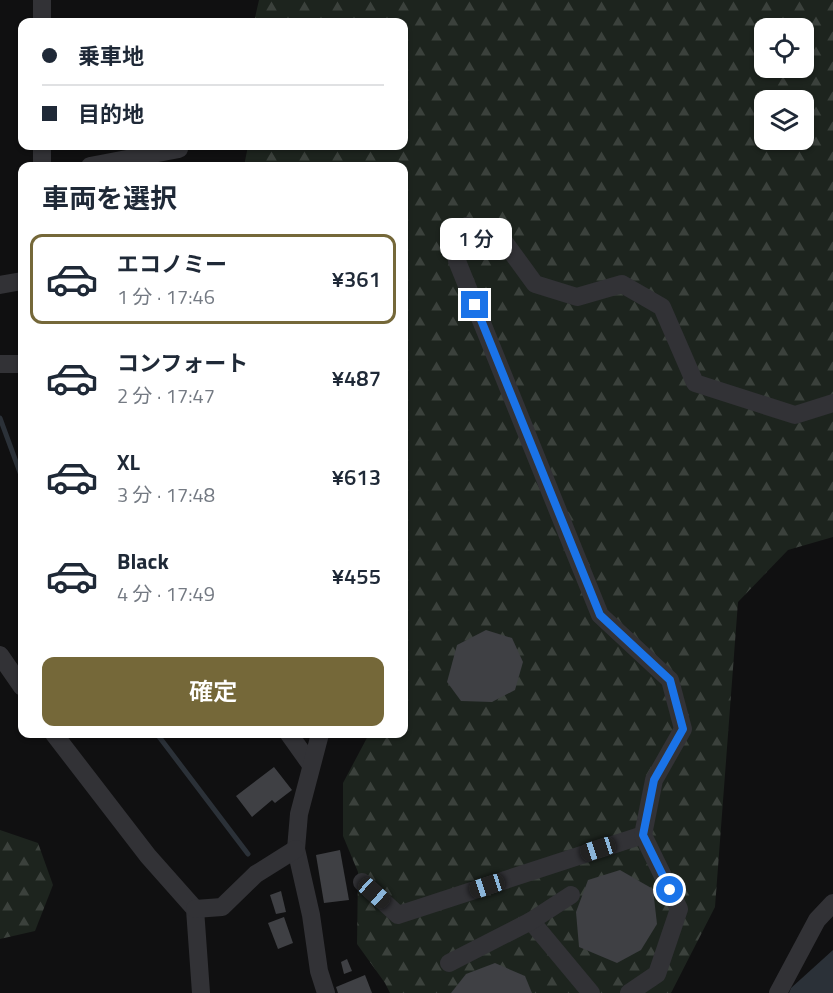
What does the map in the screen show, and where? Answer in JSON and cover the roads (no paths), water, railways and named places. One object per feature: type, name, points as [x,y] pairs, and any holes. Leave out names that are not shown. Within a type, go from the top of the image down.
[{"type":"lane","points":[[42,0],[42,18]]},
{"type":"lane","points":[[111,162],[174,150]]},
{"type":"lane","points":[[629,993],[657,974],[679,909],[643,835],[654,780],[683,729],[670,680],[600,615],[457,261],[467,226],[497,232],[535,284],[577,297],[622,284],[662,307],[694,383],[795,415],[833,403]]},
{"type":"lane","points":[[0,285],[18,282]]},
{"type":"lane","points":[[0,364],[18,364]]},
{"type":"lane","points":[[0,655],[18,681]]},
{"type":"lane","points":[[57,738],[148,856],[195,909],[201,993]]},
{"type":"lane","points":[[293,738],[311,765]]},
{"type":"lane","points":[[319,738],[299,814],[296,849],[311,915],[319,970],[326,993]]},
{"type":"lane","points":[[362,882],[398,915],[643,835]]},
{"type":"lane","points":[[195,909],[222,908],[256,874],[296,849]]},
{"type":"lane","points":[[449,963],[531,921],[571,895]]},
{"type":"lane","points":[[778,993],[818,920],[833,903]]},
{"type":"lane","points":[[531,921],[591,993]]},
{"type":"waterway","points":[[0,418],[18,467]]},
{"type":"waterway","points":[[160,738],[248,854]]}]
